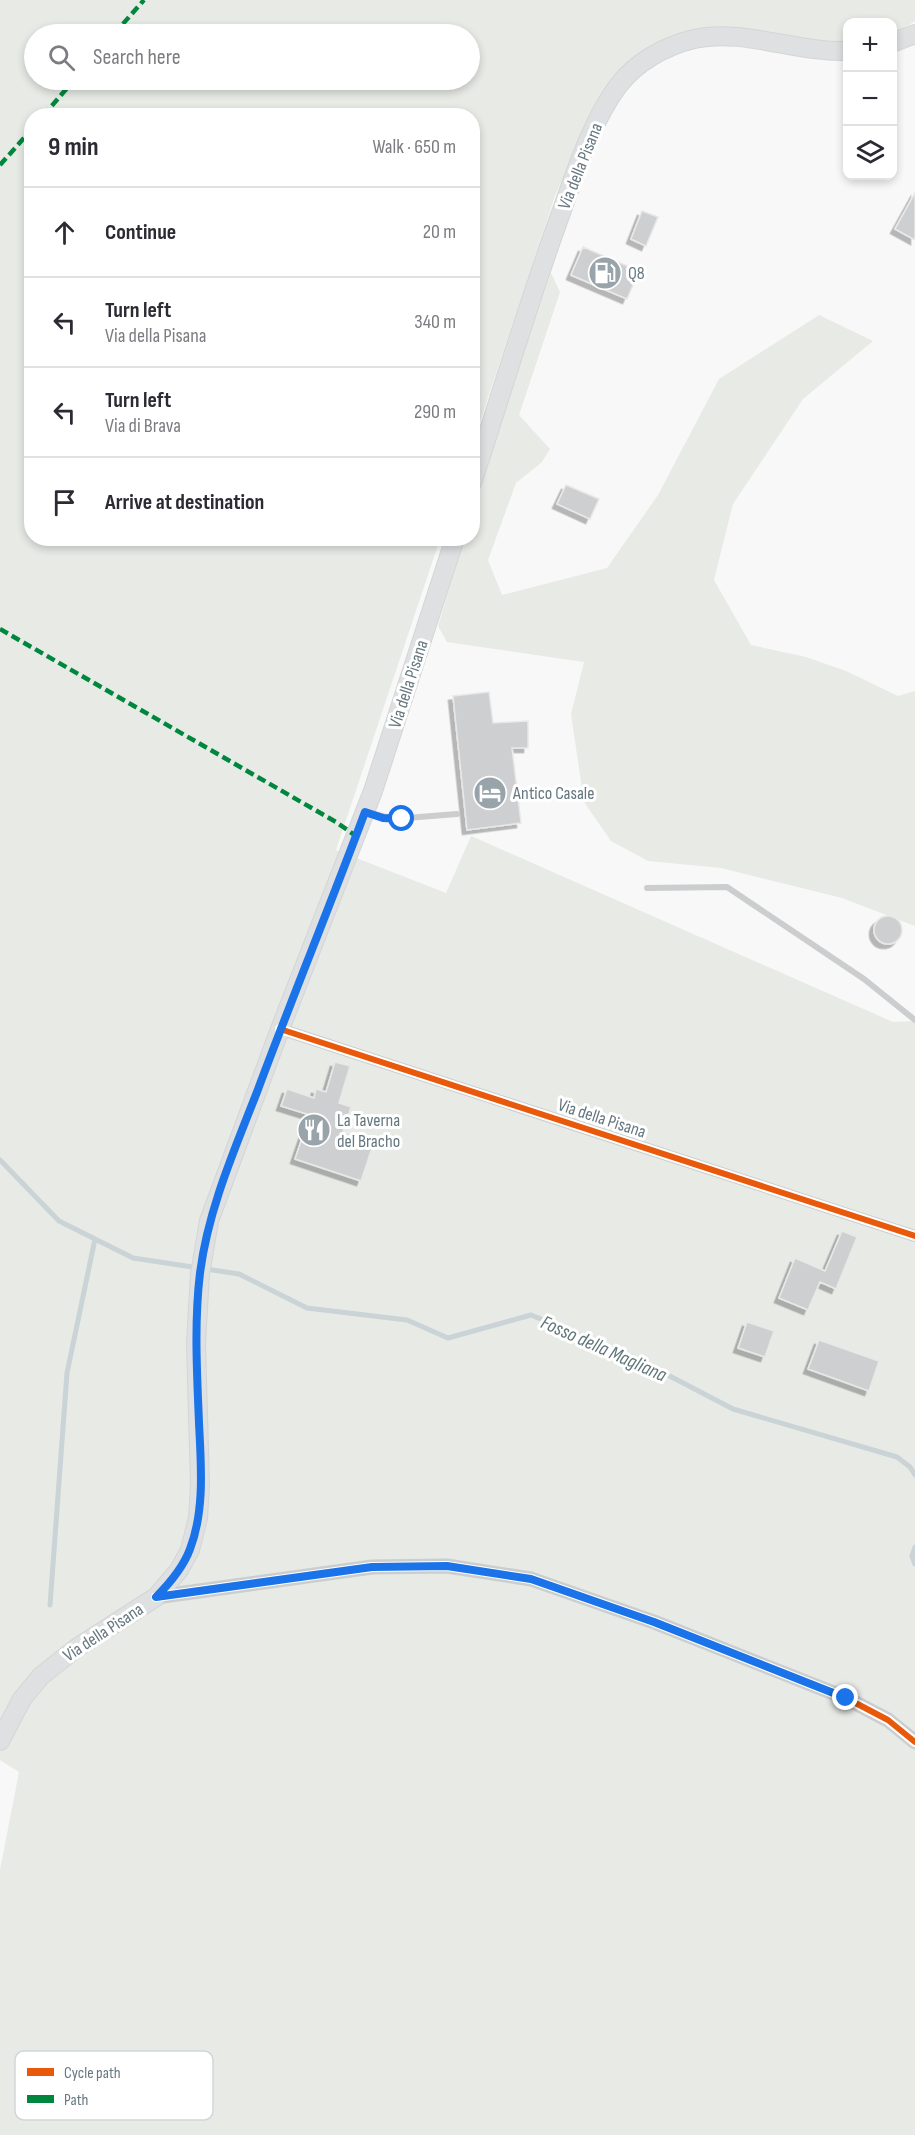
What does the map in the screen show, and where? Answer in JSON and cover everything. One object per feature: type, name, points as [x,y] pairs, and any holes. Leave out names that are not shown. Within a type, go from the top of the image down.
[{"type":"main road","points":[[897,41],[915,34]]},
{"type":"main road","name":"Via della Pisana","points":[[480,458],[542,264],[571,184],[596,125],[623,79],[658,52],[675,45],[710,37],[728,36],[813,50],[843,51]]},
{"type":"main road","name":"Via della Pisana","points":[[0,1741],[22,1699],[48,1669],[156,1597],[185,1560],[193,1541],[198,1518],[201,1471],[196,1343],[198,1294],[205,1240],[214,1208],[280,1029],[365,812],[452,546]]},
{"type":"street","name":"Via della Pisana","points":[[280,1029],[915,1236]]},
{"type":"street","points":[[156,1597],[372,1567],[447,1566],[531,1579],[654,1622],[846,1698],[888,1720],[915,1742]]},
{"type":"lane","points":[[365,812],[394,819],[457,814]]},
{"type":"lane","points":[[647,888],[728,887],[864,979],[915,1020]]},
{"type":"shaded area","points":[[0,0],[915,0],[915,21],[898,32],[897,18],[843,18],[843,42],[838,43],[701,28],[650,46],[611,80],[556,193],[480,422],[480,108],[24,108],[24,546],[438,546],[336,850],[446,893],[471,836],[893,1022],[915,1021],[915,2135],[0,2135],[0,1870],[19,1772],[0,1760]]},
{"type":"shaded area","points":[[551,273],[560,292],[519,415],[550,449],[542,462],[516,483],[488,560],[502,595],[607,568],[658,495],[719,379],[819,315],[873,341],[803,399],[733,504],[714,580],[751,645],[806,657],[846,671],[898,696],[915,691],[915,926],[842,898],[721,868],[648,861],[611,841],[584,802],[571,714],[584,662],[447,642],[438,626],[462,546],[480,546],[480,485],[506,398]]},
{"type":"building","points":[[915,193],[915,240],[895,229]]},
{"type":"building","points":[[642,211],[658,217],[646,246],[631,239]]},
{"type":"building","name":"Q8","points":[[583,247],[639,271],[627,299],[571,275]]},
{"type":"building","points":[[566,485],[599,499],[590,519],[557,504]]},
{"type":"building","points":[[489,692],[493,723],[528,721],[528,748],[512,748],[521,823],[467,830],[453,696]]},
{"type":"building","points":[[888,916],[898,920],[902,930],[898,940],[888,944],[878,940],[874,930],[878,920]]},
{"type":"building","points":[[335,1062],[350,1066],[339,1103],[351,1107],[343,1132],[374,1142],[361,1181],[295,1159],[310,1115],[281,1106],[287,1089],[314,1098],[316,1089],[326,1092]]},
{"type":"building","points":[[842,1231],[857,1237],[836,1289],[820,1282],[808,1310],[779,1298],[795,1258],[825,1271]]},
{"type":"building","points":[[747,1322],[774,1331],[765,1357],[738,1348]]},
{"type":"building","points":[[819,1340],[879,1361],[869,1391],[808,1369]]},
{"type":"waterway","name":"Fosso della Magliana","points":[[0,1160],[59,1221],[133,1258],[239,1274],[307,1308],[407,1320],[448,1338],[531,1315],[639,1360],[733,1409],[897,1457],[910,1467],[915,1475]]},
{"type":"waterway","points":[[50,1605],[67,1373],[95,1239]]},
{"type":"waterway","name":"Fosso della Magliana","points":[[915,1547],[912,1556],[915,1564]]},
{"type":"marked path","points":[[123,24],[144,0]]},
{"type":"marked path","points":[[50,108],[65,90]]},
{"type":"marked path","points":[[0,165],[24,138]]},
{"type":"marked path","points":[[0,629],[336,822],[356,836]]},
{"type":"cycle path","points":[[280,1029],[915,1236]]},
{"type":"cycle path","points":[[156,1597],[372,1567],[447,1566],[531,1579],[654,1622],[846,1698],[888,1720],[915,1742]]},
{"type":"place","name":"Q8","points":[[605,273]]},
{"type":"place","name":"Antico Casale","points":[[490,793]]},
{"type":"place","name":"La Taverna del Bracho","points":[[314,1130]]},
{"type":"route","points":[[402,819],[383,818],[365,812],[280,1029],[209,1221],[200,1274],[196,1343],[201,1453],[198,1518],[193,1541],[185,1560],[156,1597],[372,1567],[447,1566],[531,1579],[654,1622],[846,1698]]}]
